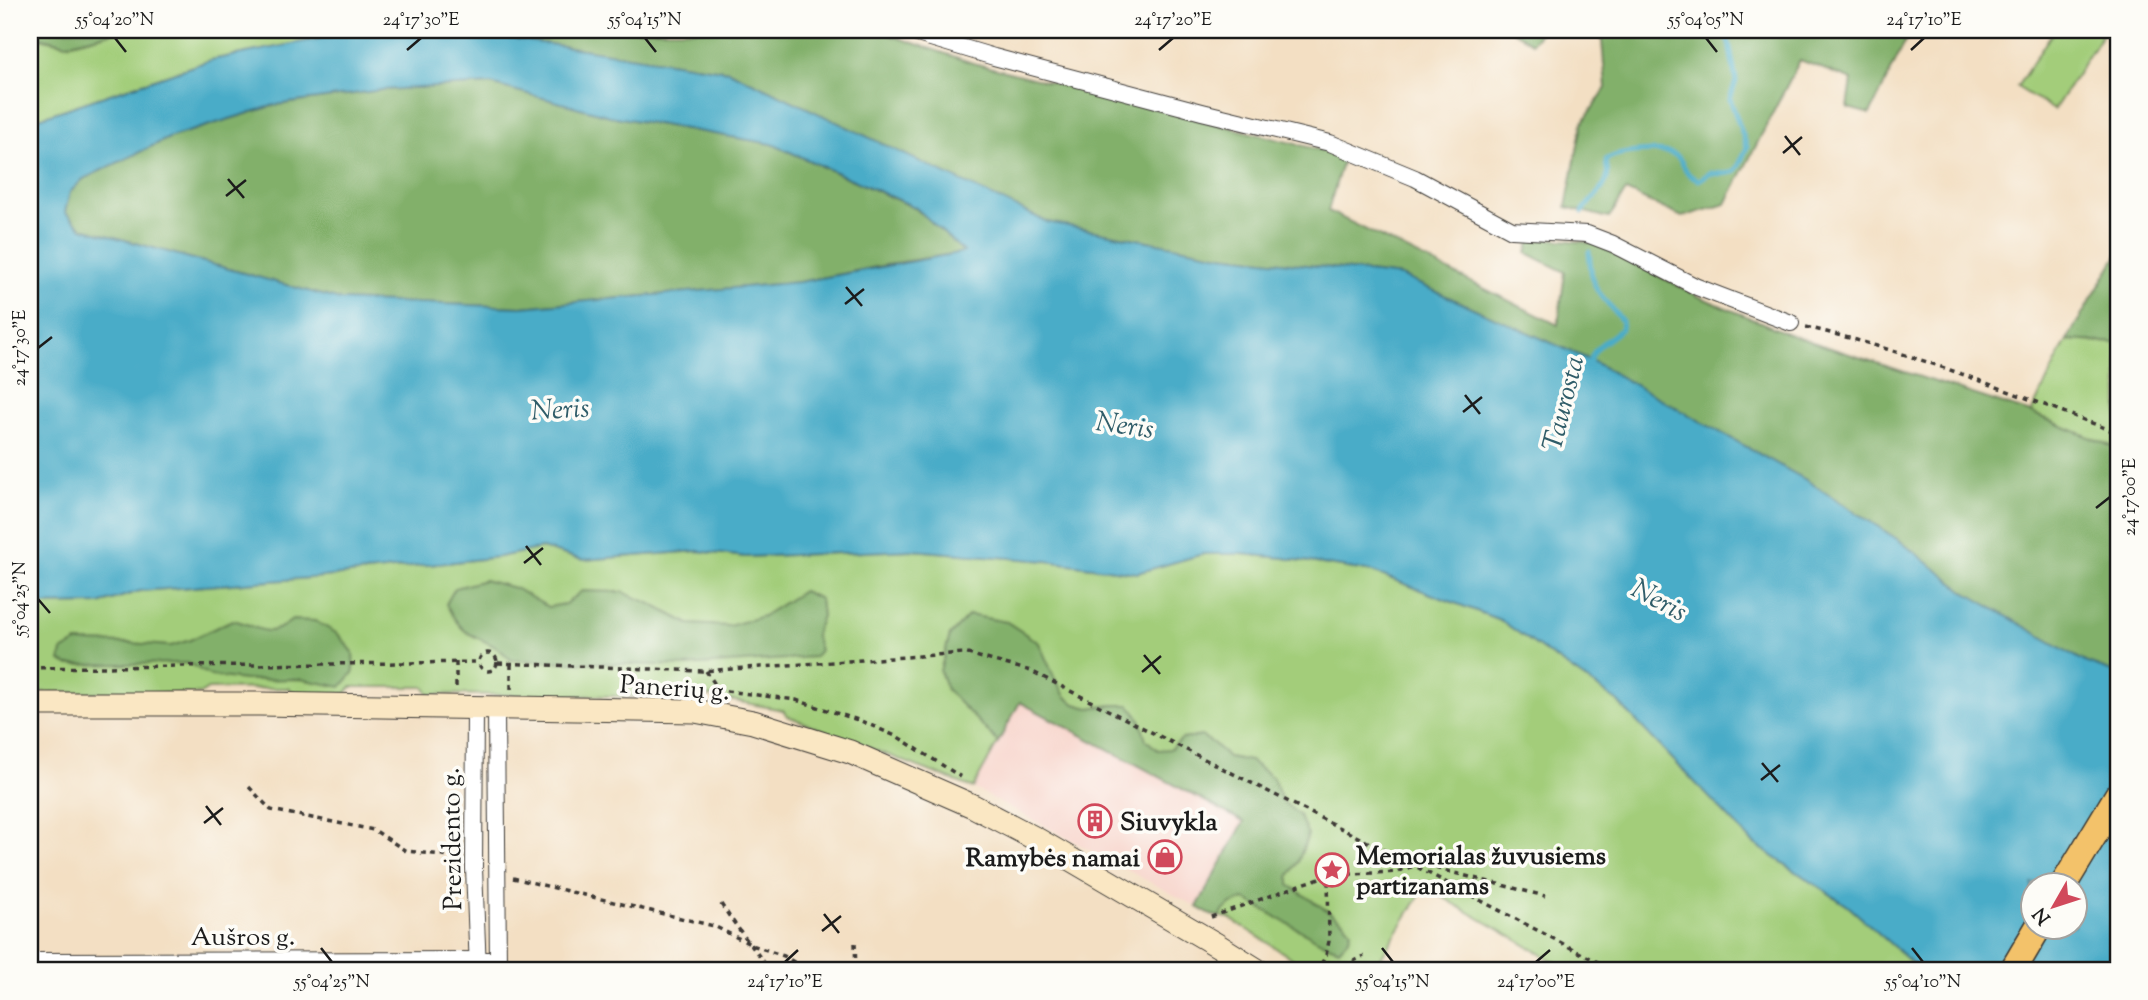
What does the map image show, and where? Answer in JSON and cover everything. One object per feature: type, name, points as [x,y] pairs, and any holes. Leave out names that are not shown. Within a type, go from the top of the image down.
[{"type":"main road","points":[[2072,870],[2118,794]]},
{"type":"main road","points":[[2012,970],[2030,940]]},
{"type":"street","points":[[904,30],[994,57],[1330,143],[1415,178],[1512,230],[1587,234],[1613,244],[1698,287],[1791,323]]},
{"type":"street","name":"Panerių g.","points":[[30,704],[259,704],[695,711],[754,722],[850,752],[994,817],[1257,970]]},
{"type":"street","name":"Prezidento g.","points":[[476,708],[474,868],[478,965]]},
{"type":"street","name":"Prezidento g.","points":[[476,708],[498,874],[498,965]]},
{"type":"street","name":"Aušros g.","points":[[30,961],[143,966],[498,965]]},
{"type":"path","points":[[1791,323],[1857,339],[1935,364],[2118,433]]},
{"type":"path","points":[[489,653],[495,656],[498,663],[496,668],[488,672],[480,667],[479,663],[482,655],[489,653]]},
{"type":"path","points":[[498,663],[702,671],[964,653],[1031,671],[1613,970]]},
{"type":"path","points":[[456,662],[476,708]]},
{"type":"path","points":[[30,668],[479,663]]},
{"type":"path","points":[[249,787],[271,810],[374,831],[407,851],[451,856],[474,868]]},
{"type":"path","points":[[1210,917],[1328,875],[1397,872],[1419,864],[1545,897]]},
{"type":"path","points":[[498,874],[714,926],[752,945],[784,956],[807,970]]},
{"type":"path","points":[[1318,970],[1329,942],[1328,875]]},
{"type":"path","points":[[721,904],[769,970]]},
{"type":"path","points":[[855,943],[856,970]]},
{"type":"path","points":[[1335,970],[1364,956]]},
{"type":"shaded area","points":[[1020,702],[1244,822],[1197,907],[973,788]]},
{"type":"green space","points":[[30,30],[122,30],[67,44],[30,35]]},
{"type":"green space","points":[[122,30],[363,30],[211,60],[30,121],[30,36],[67,44]]},
{"type":"green space","points":[[432,30],[889,30],[890,35],[973,63],[1344,156],[1328,211],[1558,325],[1565,272],[1527,253],[1531,239],[1594,243],[1700,297],[1794,336],[2031,413],[2118,449],[2118,674],[2087,663],[1965,592],[1900,541],[1806,480],[1590,360],[1401,276],[1221,255],[1047,222],[729,71],[495,36]]},
{"type":"green space","points":[[1511,30],[1542,30],[1532,43]]},
{"type":"green space","points":[[1601,30],[1911,30],[1870,114],[1848,108],[1852,80],[1800,60],[1726,204],[1682,217],[1626,191],[1609,218],[1566,207],[1582,124],[1606,88]]},
{"type":"green space","points":[[2054,30],[2105,30],[2054,110],[2017,87]]},
{"type":"green space","points":[[491,84],[610,116],[772,144],[915,208],[965,252],[799,282],[521,307],[340,300],[82,228],[65,212],[70,192],[83,179],[171,137],[276,105],[381,90]]},
{"type":"green space","points":[[2118,254],[2118,343],[2067,340]]},
{"type":"green space","points":[[2067,340],[2118,343],[2118,449],[2031,413]]},
{"type":"green space","points":[[542,548],[583,560],[698,551],[745,557],[912,550],[1047,561],[1137,573],[1203,554],[1241,554],[1373,572],[1500,620],[1617,701],[1753,843],[1848,906],[1912,963],[1924,970],[1569,970],[1425,887],[1373,970],[1310,970],[1229,918],[1211,915],[1197,907],[1244,822],[1020,702],[973,788],[787,716],[783,710],[698,694],[692,697],[429,694],[424,687],[351,687],[345,694],[295,694],[289,688],[208,689],[200,694],[30,692],[30,605],[99,604],[140,591],[323,577],[499,557]]},
{"type":"green space","points":[[484,580],[515,588],[548,607],[565,604],[582,591],[622,592],[689,624],[729,626],[763,616],[803,591],[820,599],[822,616],[815,635],[820,650],[815,657],[686,666],[511,660],[497,648],[464,630],[446,604],[455,588]]},
{"type":"green space","points":[[969,615],[1007,622],[1039,643],[1065,696],[1075,704],[1089,708],[1129,705],[1140,719],[1146,740],[1158,750],[1170,749],[1182,739],[1201,736],[1228,757],[1250,761],[1273,778],[1282,801],[1299,815],[1308,835],[1298,862],[1289,876],[1289,885],[1344,922],[1351,930],[1349,938],[1339,949],[1323,943],[1246,900],[1230,905],[1219,917],[1197,907],[1244,822],[1020,702],[998,742],[947,690],[940,671],[950,635]]},
{"type":"green space","points":[[232,620],[269,631],[283,627],[292,620],[315,621],[338,634],[353,652],[354,672],[341,687],[300,679],[245,680],[211,676],[188,663],[68,665],[60,661],[62,651],[77,642],[171,646]]},
{"type":"water","name":"Neris","points":[[363,30],[432,30],[495,36],[729,71],[1047,222],[1221,255],[1401,276],[1590,360],[1806,480],[1900,541],[1965,592],[2087,663],[2118,674],[2118,970],[1924,970],[1912,963],[1848,906],[1753,843],[1617,701],[1500,620],[1373,572],[1241,554],[1203,554],[1137,573],[1047,561],[912,550],[745,557],[698,551],[583,560],[542,548],[499,557],[323,577],[140,591],[99,604],[30,605],[30,121],[211,60]],"holes":[[[491,84],[610,116],[772,144],[915,207],[964,252],[799,282],[521,307],[340,300],[82,228],[65,212],[70,192],[83,179],[171,137],[275,105],[381,90]]]},
{"type":"waterway","name":"Taurosta","points":[[1683,30],[1683,38],[1686,40],[1710,30]]},
{"type":"waterway","name":"Taurosta","points":[[1583,212],[1605,183],[1608,174],[1606,160],[1620,154],[1653,151],[1671,154],[1680,159],[1690,176],[1699,180],[1710,173],[1731,173],[1738,167],[1747,147],[1730,99],[1736,81],[1729,43],[1722,32],[1717,30]]},
{"type":"waterway","name":"Taurosta","points":[[1589,252],[1592,279],[1597,290],[1622,321],[1621,329],[1598,347],[1589,364]]},
{"type":"place","name":"Siuvykla","points":[[1095,821]]},
{"type":"place","name":"Ramybės namai","points":[[1165,857]]},
{"type":"place","name":"Memorialas žuvusiems partizanams","points":[[1332,870]]}]
